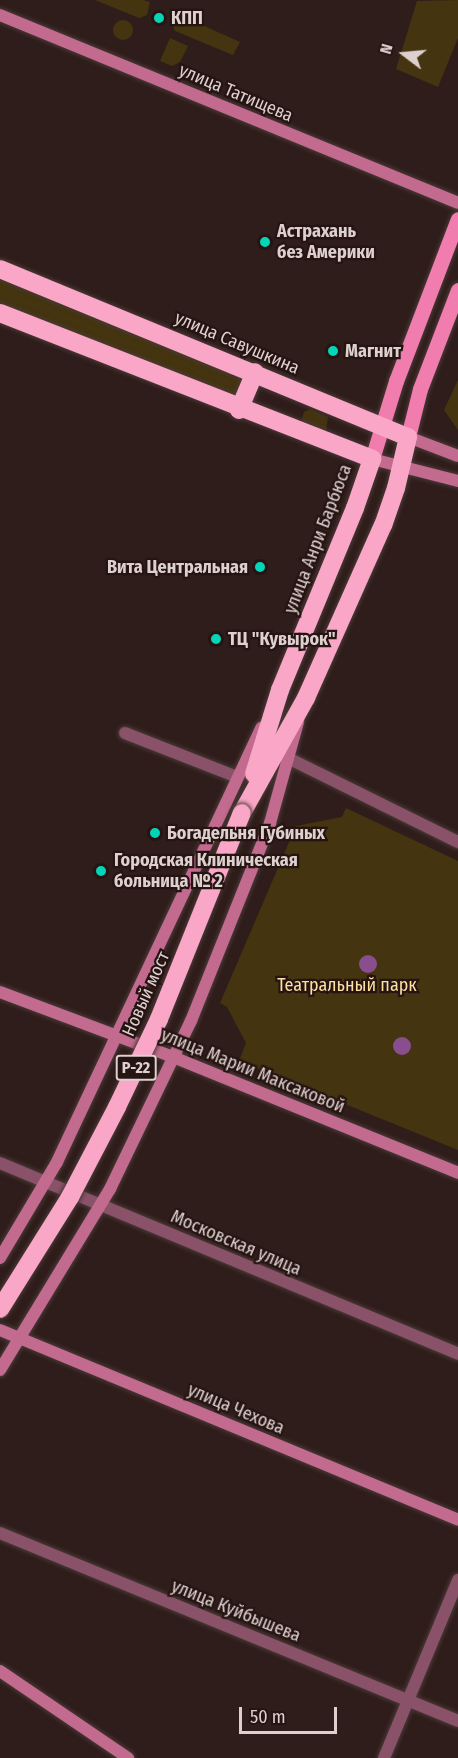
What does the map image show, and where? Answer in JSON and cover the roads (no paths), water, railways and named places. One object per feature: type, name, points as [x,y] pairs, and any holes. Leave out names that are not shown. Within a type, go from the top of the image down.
[{"type":"highway","name":"улица Савушкина","points":[[0,269],[255,372],[408,437]]},
{"type":"highway","points":[[0,313],[239,410],[372,459]]},
{"type":"highway","points":[[239,410],[255,372]]},
{"type":"highway","points":[[242,813],[306,698],[387,514],[408,437]]},
{"type":"highway","name":"улица Анри Барбюса","points":[[242,813],[280,690],[355,508],[372,459]]},
{"type":"highway","name":"Новый мост","points":[[0,1309],[70,1197],[117,1107],[159,1019],[242,813]]},
{"type":"main road","name":"улица Татищева","points":[[0,15],[458,203]]},
{"type":"main road","name":"улица Анри Барбюса","points":[[372,459],[458,219]]},
{"type":"main road","points":[[408,437],[420,389],[458,290]]},
{"type":"main road","name":"улица Савушкина","points":[[408,437],[458,456]]},
{"type":"main road","points":[[372,459],[458,481]]},
{"type":"main road","points":[[0,1258],[44,1182],[115,1038],[280,690]]},
{"type":"main road","points":[[0,1370],[100,1206],[173,1057],[228,933],[270,823],[306,698]]},
{"type":"main road","name":"улица Марии Максаковой","points":[[0,992],[115,1038],[173,1057],[458,1173]]},
{"type":"main road","name":"улица Чехова","points":[[0,1330],[458,1520]]},
{"type":"main road","points":[[0,1671],[128,1758]]},
{"type":"street","points":[[125,734],[237,777]]},
{"type":"street","points":[[288,758],[458,842]]},
{"type":"street","name":"Московская улица","points":[[0,1163],[458,1354]]},
{"type":"street","name":"улица Куйбышева","points":[[0,1533],[458,1721]]},
{"type":"street","points":[[384,1758],[458,1580]]},
{"type":"place","name":"КПП","points":[[159,18]]},
{"type":"place","name":"Астрахань без Америки","points":[[265,242]]},
{"type":"place","name":"Магнит","points":[[333,351]]},
{"type":"place","name":"Вита Центральная","points":[[260,567]]},
{"type":"place","name":"ТЦ \"Кувырок\"","points":[[216,639]]},
{"type":"place","name":"Богадельня Губиных","points":[[155,833]]},
{"type":"place","name":"Городская Клиническая больница № 2","points":[[101,871]]},
{"type":"park label","name":"Театральный парк","points":[[347,985]]}]
